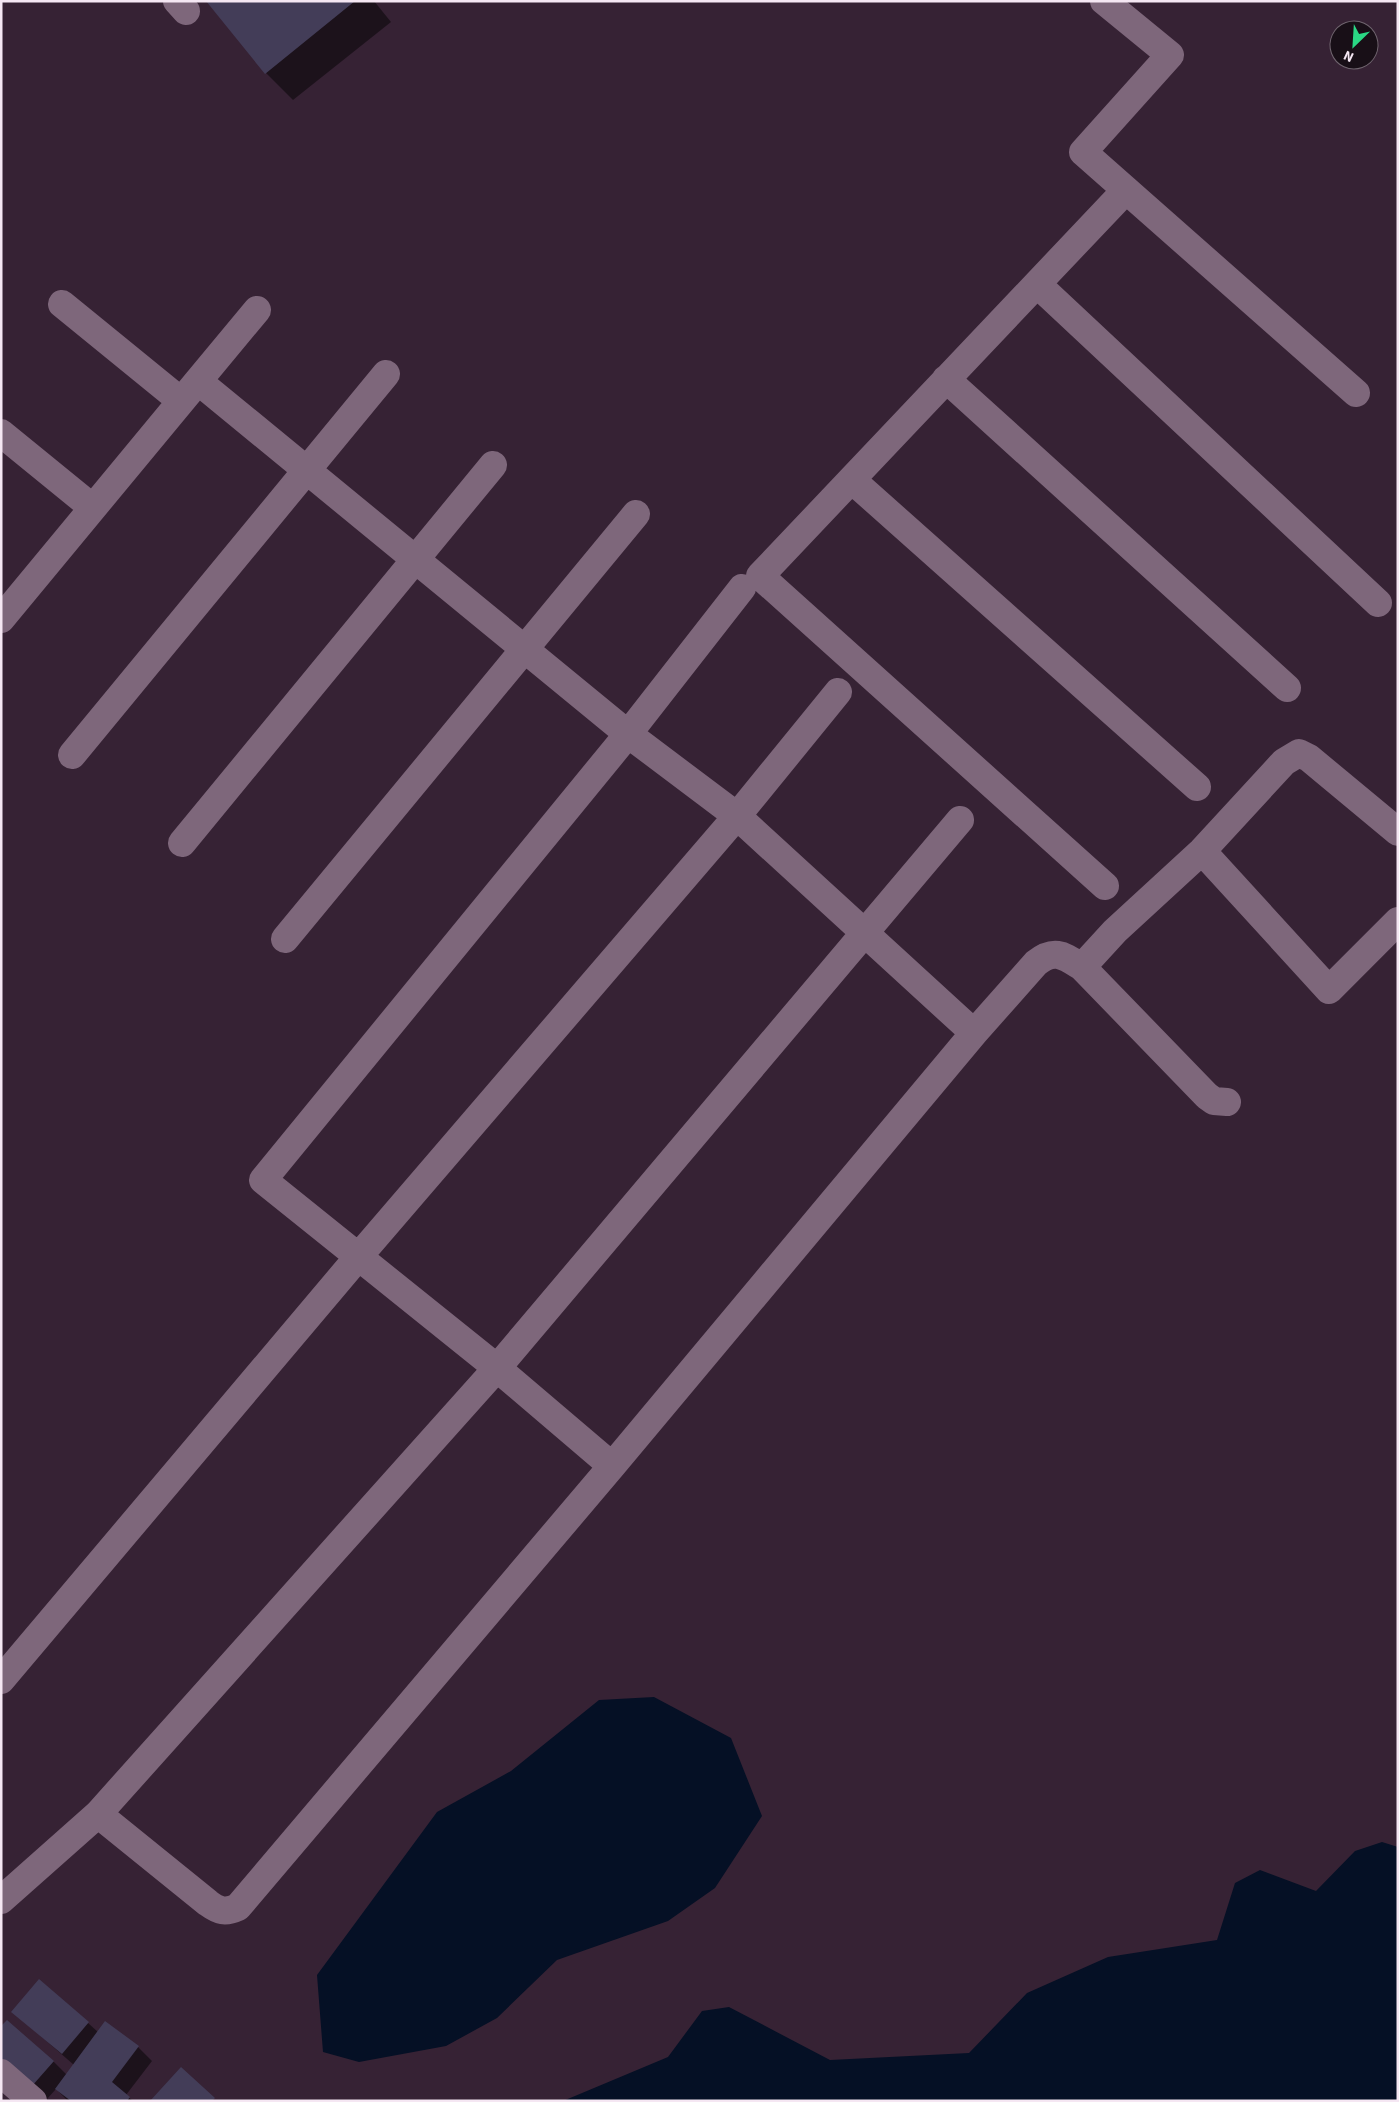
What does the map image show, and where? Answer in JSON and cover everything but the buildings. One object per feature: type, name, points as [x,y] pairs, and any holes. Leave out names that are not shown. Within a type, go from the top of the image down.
[{"type":"street","points":[[1104,1],[1170,55],[1082,152],[1356,393]]},
{"type":"street","points":[[1105,886],[760,576],[1126,190]]},
{"type":"street","points":[[1037,284],[1378,603]]},
{"type":"street","points":[[62,304],[306,470],[628,734],[736,816],[974,1033]]},
{"type":"street","points":[[3,615],[257,310]]},
{"type":"street","points":[[72,755],[386,374]]},
{"type":"street","points":[[946,379],[1287,688]]},
{"type":"street","points":[[1,433],[93,508]]},
{"type":"street","points":[[182,843],[493,465]]},
{"type":"street","points":[[852,480],[1197,787]]},
{"type":"street","points":[[286,939],[636,514]]},
{"type":"street","points":[[612,1466],[498,1368],[263,1180],[628,734],[742,588]]},
{"type":"street","points":[[1,1680],[359,1256],[736,816],[838,692]]},
{"type":"street","points":[[1082,967],[1115,931],[1202,852],[1284,762],[1299,753],[1309,758],[1398,832]]},
{"type":"street","points":[[1,1900],[98,1814],[498,1368],[960,820]]},
{"type":"street","points":[[1202,852],[1329,990],[1398,921]]},
{"type":"street","points":[[98,1814],[208,1903],[219,1910],[229,1912],[238,1907],[612,1466],[974,1033],[1044,956],[1052,954],[1062,955],[1082,967],[1207,1096],[1214,1101],[1228,1102]]},
{"type":"street","points":[[1,2073],[33,2101]]},
{"type":"water","points":[[654,1697],[731,1738],[762,1816],[715,1888],[668,1921],[557,1960],[497,2018],[446,2046],[359,2062],[323,2052],[317,1975],[437,1812],[511,1771],[599,1700]]},
{"type":"water","points":[[1382,1842],[1398,1847],[1398,2101],[563,2101],[668,2057],[702,2011],[729,2007],[830,2060],[969,2053],[1027,1993],[1108,1957],[1217,1940],[1235,1883],[1260,1870],[1316,1891],[1355,1851]]}]
